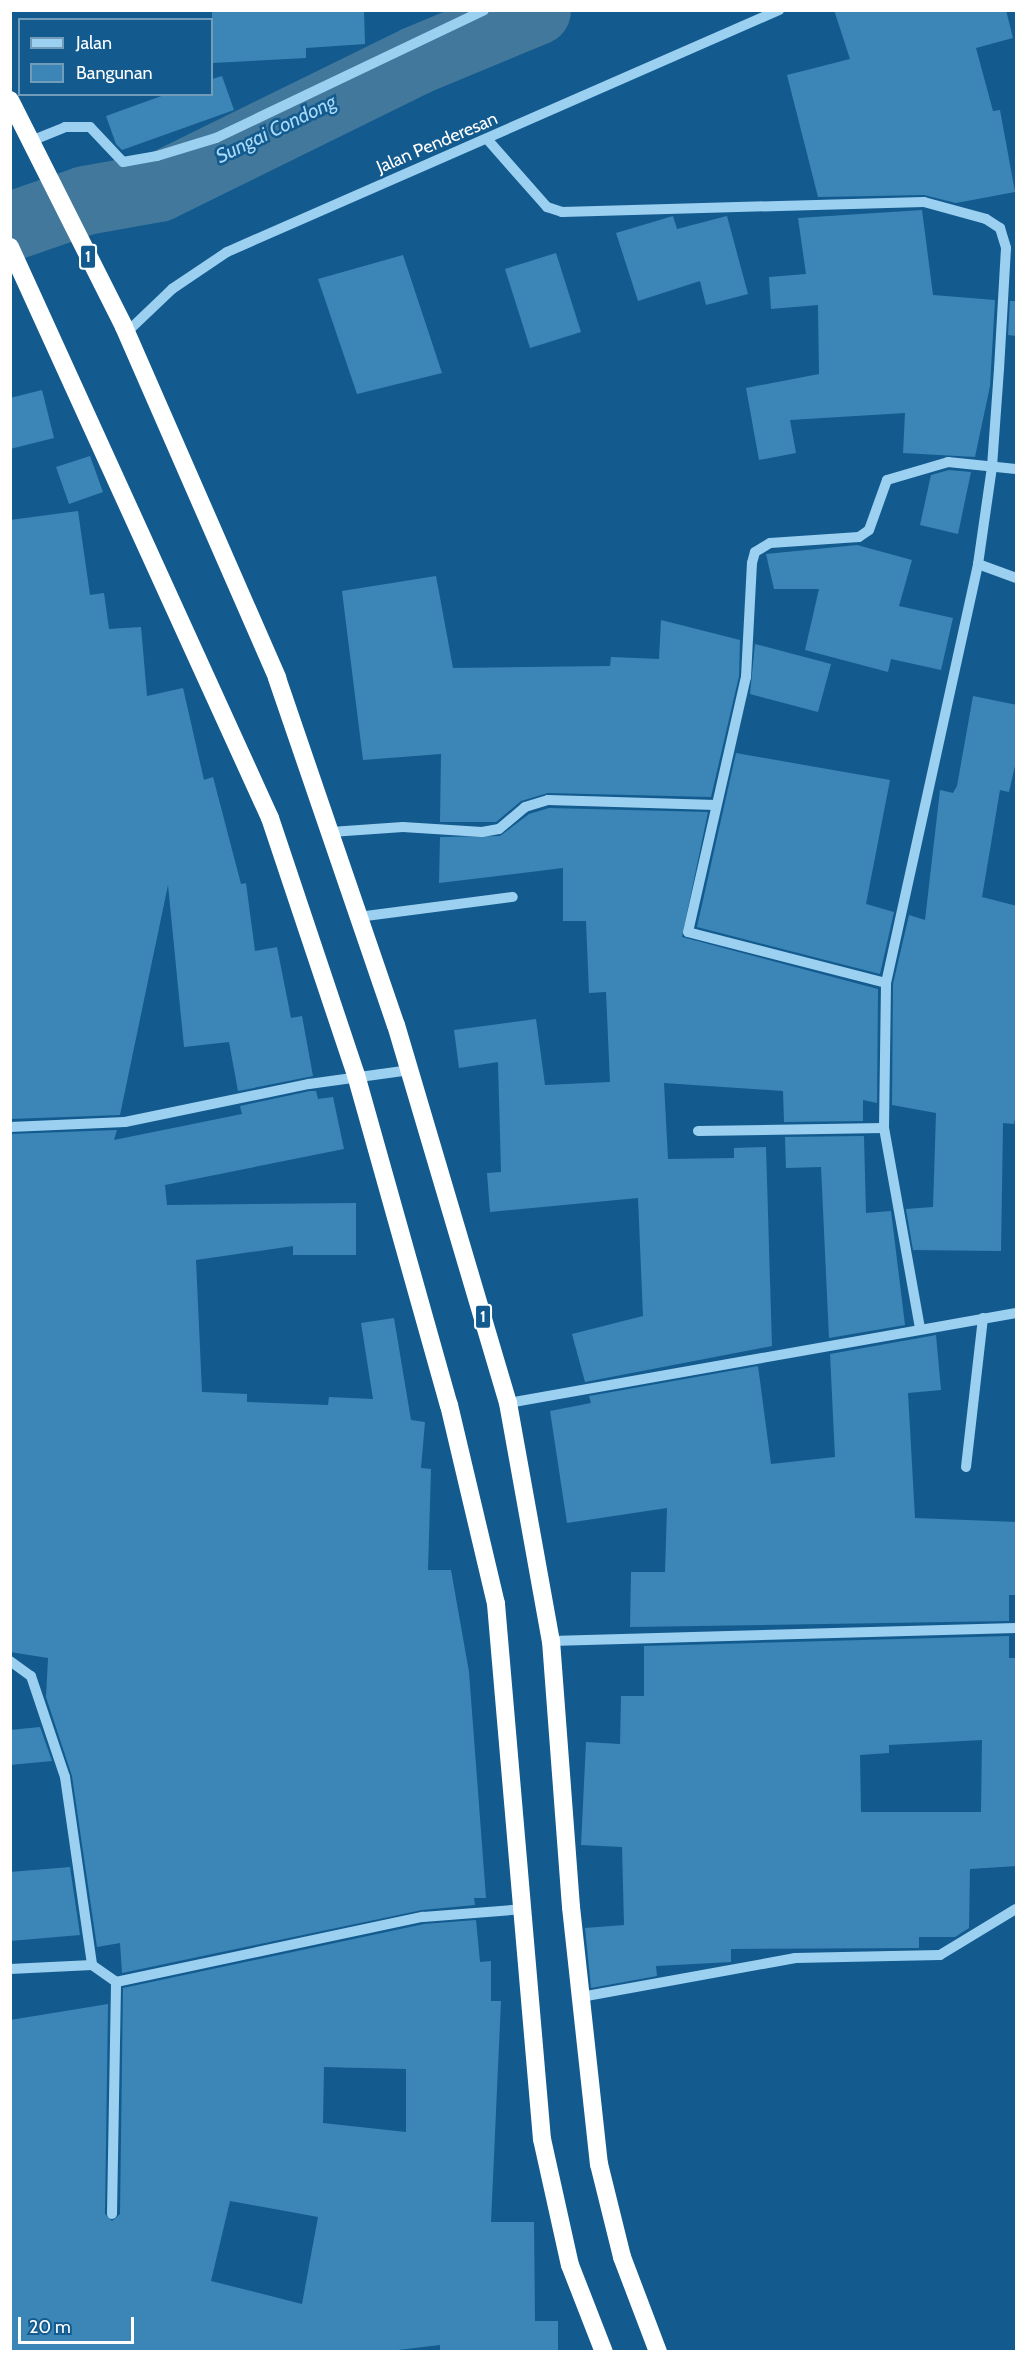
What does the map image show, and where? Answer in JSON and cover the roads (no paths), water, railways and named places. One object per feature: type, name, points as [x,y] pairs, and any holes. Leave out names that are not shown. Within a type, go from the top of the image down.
[{"type":"highway","name":"1","points":[[10,100],[125,330],[277,678],[410,1070],[508,1403],[551,1641],[581,1997],[599,2164],[622,2257],[658,2352]]},
{"type":"highway","points":[[10,246],[66,359],[270,818],[356,1075],[449,1405],[496,1604],[525,1909],[542,2139],[570,2265],[604,2352]]},
{"type":"street","points":[[31,141],[65,128],[90,128],[123,162],[157,156],[216,138],[484,10]]},
{"type":"street","name":"Jalan Penderesan","points":[[125,330],[172,289],[227,252],[779,10]]},
{"type":"street","points":[[488,139],[547,207],[562,212],[924,202],[986,219],[1000,228],[1006,248],[992,467],[978,564],[886,983],[884,1128],[921,1329]]},
{"type":"street","points":[[886,983],[690,936],[716,806],[746,677],[755,552],[770,543],[859,537],[869,530],[887,480],[948,462],[1017,469]]},
{"type":"street","points":[[978,564],[1017,578]]},
{"type":"street","points":[[331,832],[491,831],[518,818],[525,807],[548,800],[716,806]]},
{"type":"street","points":[[358,917],[513,897]]},
{"type":"street","points":[[10,1127],[125,1122],[356,1075],[410,1070]]},
{"type":"street","points":[[698,1131],[884,1128]]},
{"type":"street","points":[[508,1403],[1017,1313]]},
{"type":"street","points":[[966,1467],[983,1318]]},
{"type":"street","points":[[551,1641],[1017,1628]]},
{"type":"street","points":[[10,1661],[31,1676],[65,1777],[92,1965]]},
{"type":"street","points":[[10,1969],[92,1965],[116,1982],[423,1917],[525,1909]]},
{"type":"street","points":[[581,1997],[795,1958],[940,1955],[1017,1909]]},
{"type":"street","points":[[112,2214],[116,1982]]},
{"type":"waterway","name":"Sungai Condong","points":[[10,226],[85,200],[158,187],[416,60],[536,10]]}]
